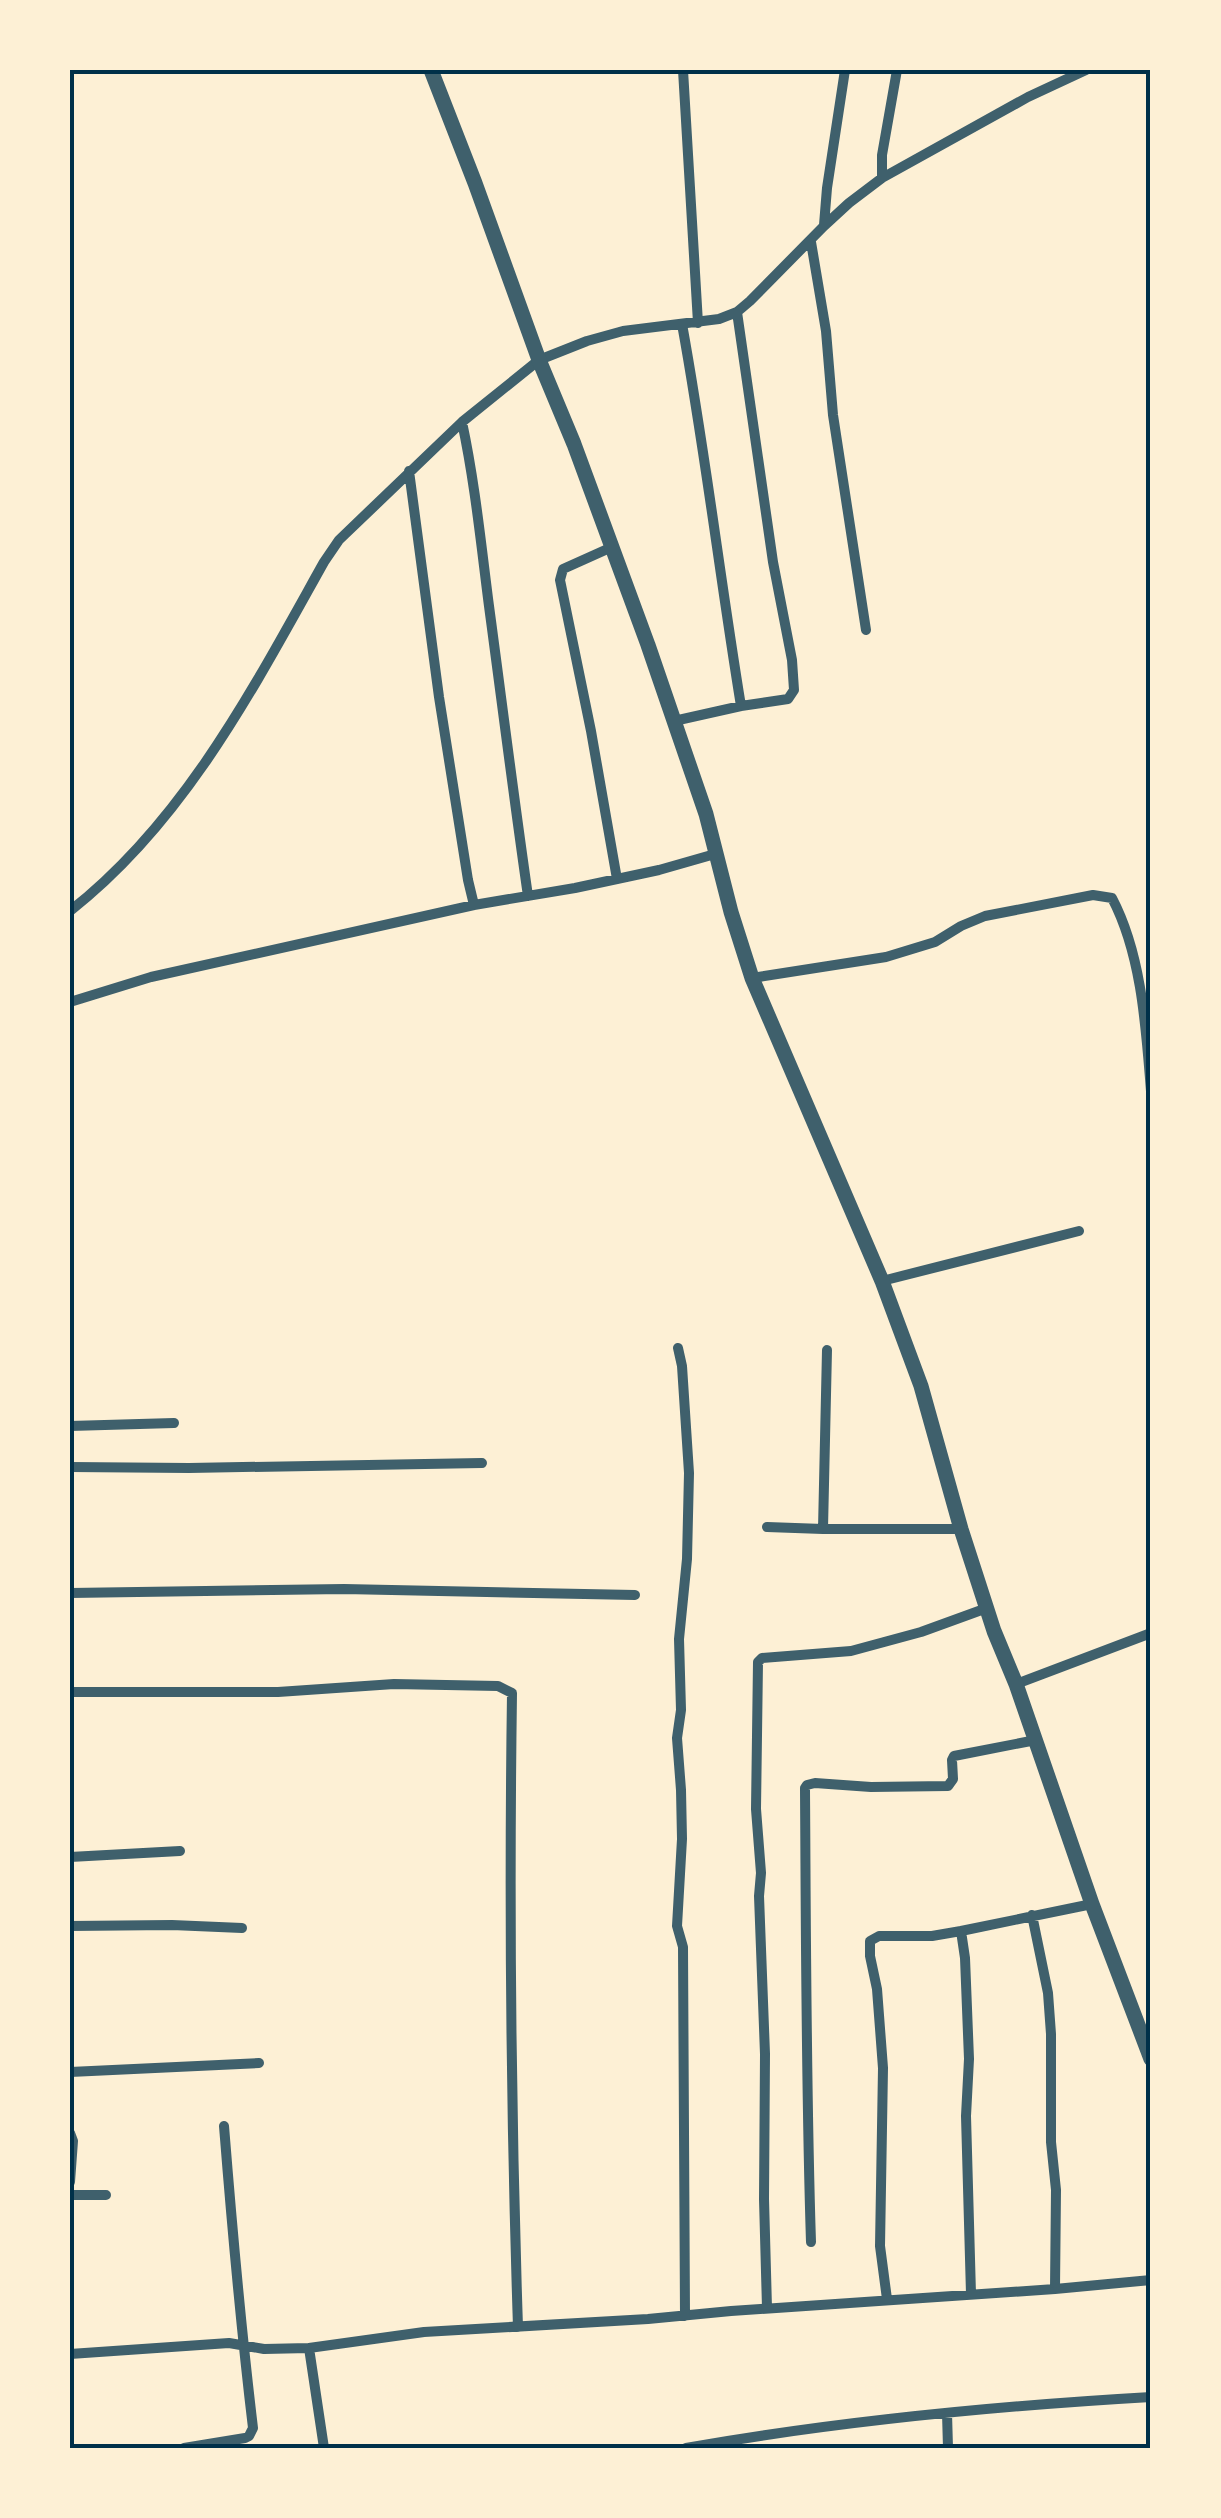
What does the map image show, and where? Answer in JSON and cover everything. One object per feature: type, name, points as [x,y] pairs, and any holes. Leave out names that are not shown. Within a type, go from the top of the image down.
[{"type":"street","points":[[431,70],[674,720],[706,814],[752,978],[882,1281],[922,1386],[994,1631],[1151,2058]]},
{"type":"street","points":[[683,70],[698,322]]},
{"type":"street","points":[[824,226],[845,70]]},
{"type":"street","points":[[882,178],[882,155],[897,70]]},
{"type":"street","points":[[70,910],[138,848],[175,803],[230,725],[339,540],[462,422],[539,360],[623,331],[719,319],[736,312],[824,226],[882,178],[1086,70]]},
{"type":"street","points":[[811,242],[866,630]]},
{"type":"street","points":[[674,720],[788,699],[794,690],[736,312]]},
{"type":"street","points":[[682,324],[741,706]]},
{"type":"street","points":[[462,422],[472,470],[528,896]]},
{"type":"street","points":[[409,471],[438,697],[474,905]]},
{"type":"street","points":[[612,547],[563,569],[560,580],[617,879]]},
{"type":"street","points":[[70,1002],[151,977],[474,905],[659,870],[715,854]]},
{"type":"street","points":[[752,978],[886,957],[935,942],[985,916],[1103,895],[1112,898],[1119,912],[1135,966],[1146,1022],[1151,1091]]},
{"type":"street","points":[[882,1281],[1079,1231]]},
{"type":"street","points":[[678,1348],[689,1473],[677,1738],[682,1790],[677,1926],[683,1947],[685,2316]]},
{"type":"street","points":[[823,1529],[826,1350]]},
{"type":"street","points":[[70,1426],[174,1423]]},
{"type":"street","points":[[70,1467],[482,1463]]},
{"type":"street","points":[[768,1526],[962,1529]]},
{"type":"street","points":[[70,1592],[344,1589],[635,1595]]},
{"type":"street","points":[[767,2308],[759,1896],[762,1873],[756,1809],[758,1662],[762,1658],[851,1651],[987,1608]]},
{"type":"street","points":[[1016,1684],[1151,1633]]},
{"type":"street","points":[[70,1692],[278,1692],[394,1684],[498,1686],[512,1693],[512,2115],[518,2327]]},
{"type":"street","points":[[812,2242],[806,2088],[805,1788],[815,1783],[948,1786],[953,1779],[954,1756],[1036,1740]]},
{"type":"street","points":[[70,1858],[180,1850]]},
{"type":"street","points":[[887,2299],[880,2246],[883,2068],[870,1941],[878,1936],[932,1936],[1092,1904]]},
{"type":"street","points":[[1032,1915],[1046,1978],[1050,2020],[1055,2289]]},
{"type":"street","points":[[70,1926],[172,1924],[242,1928]]},
{"type":"street","points":[[961,1931],[968,2040],[971,2294]]},
{"type":"street","points":[[70,2072],[258,2064]]},
{"type":"street","points":[[184,2448],[250,2436],[253,2428],[224,2126]]},
{"type":"street","points":[[70,2133],[74,2142],[70,2182]]},
{"type":"street","points":[[70,2195],[106,2195]]},
{"type":"street","points":[[70,2354],[229,2344],[264,2350],[309,2348],[424,2332],[1151,2280]]},
{"type":"street","points":[[309,2348],[324,2448]]},
{"type":"street","points":[[686,2448],[794,2430],[947,2413],[1151,2397]]},
{"type":"street","points":[[947,2413],[948,2448]]}]
